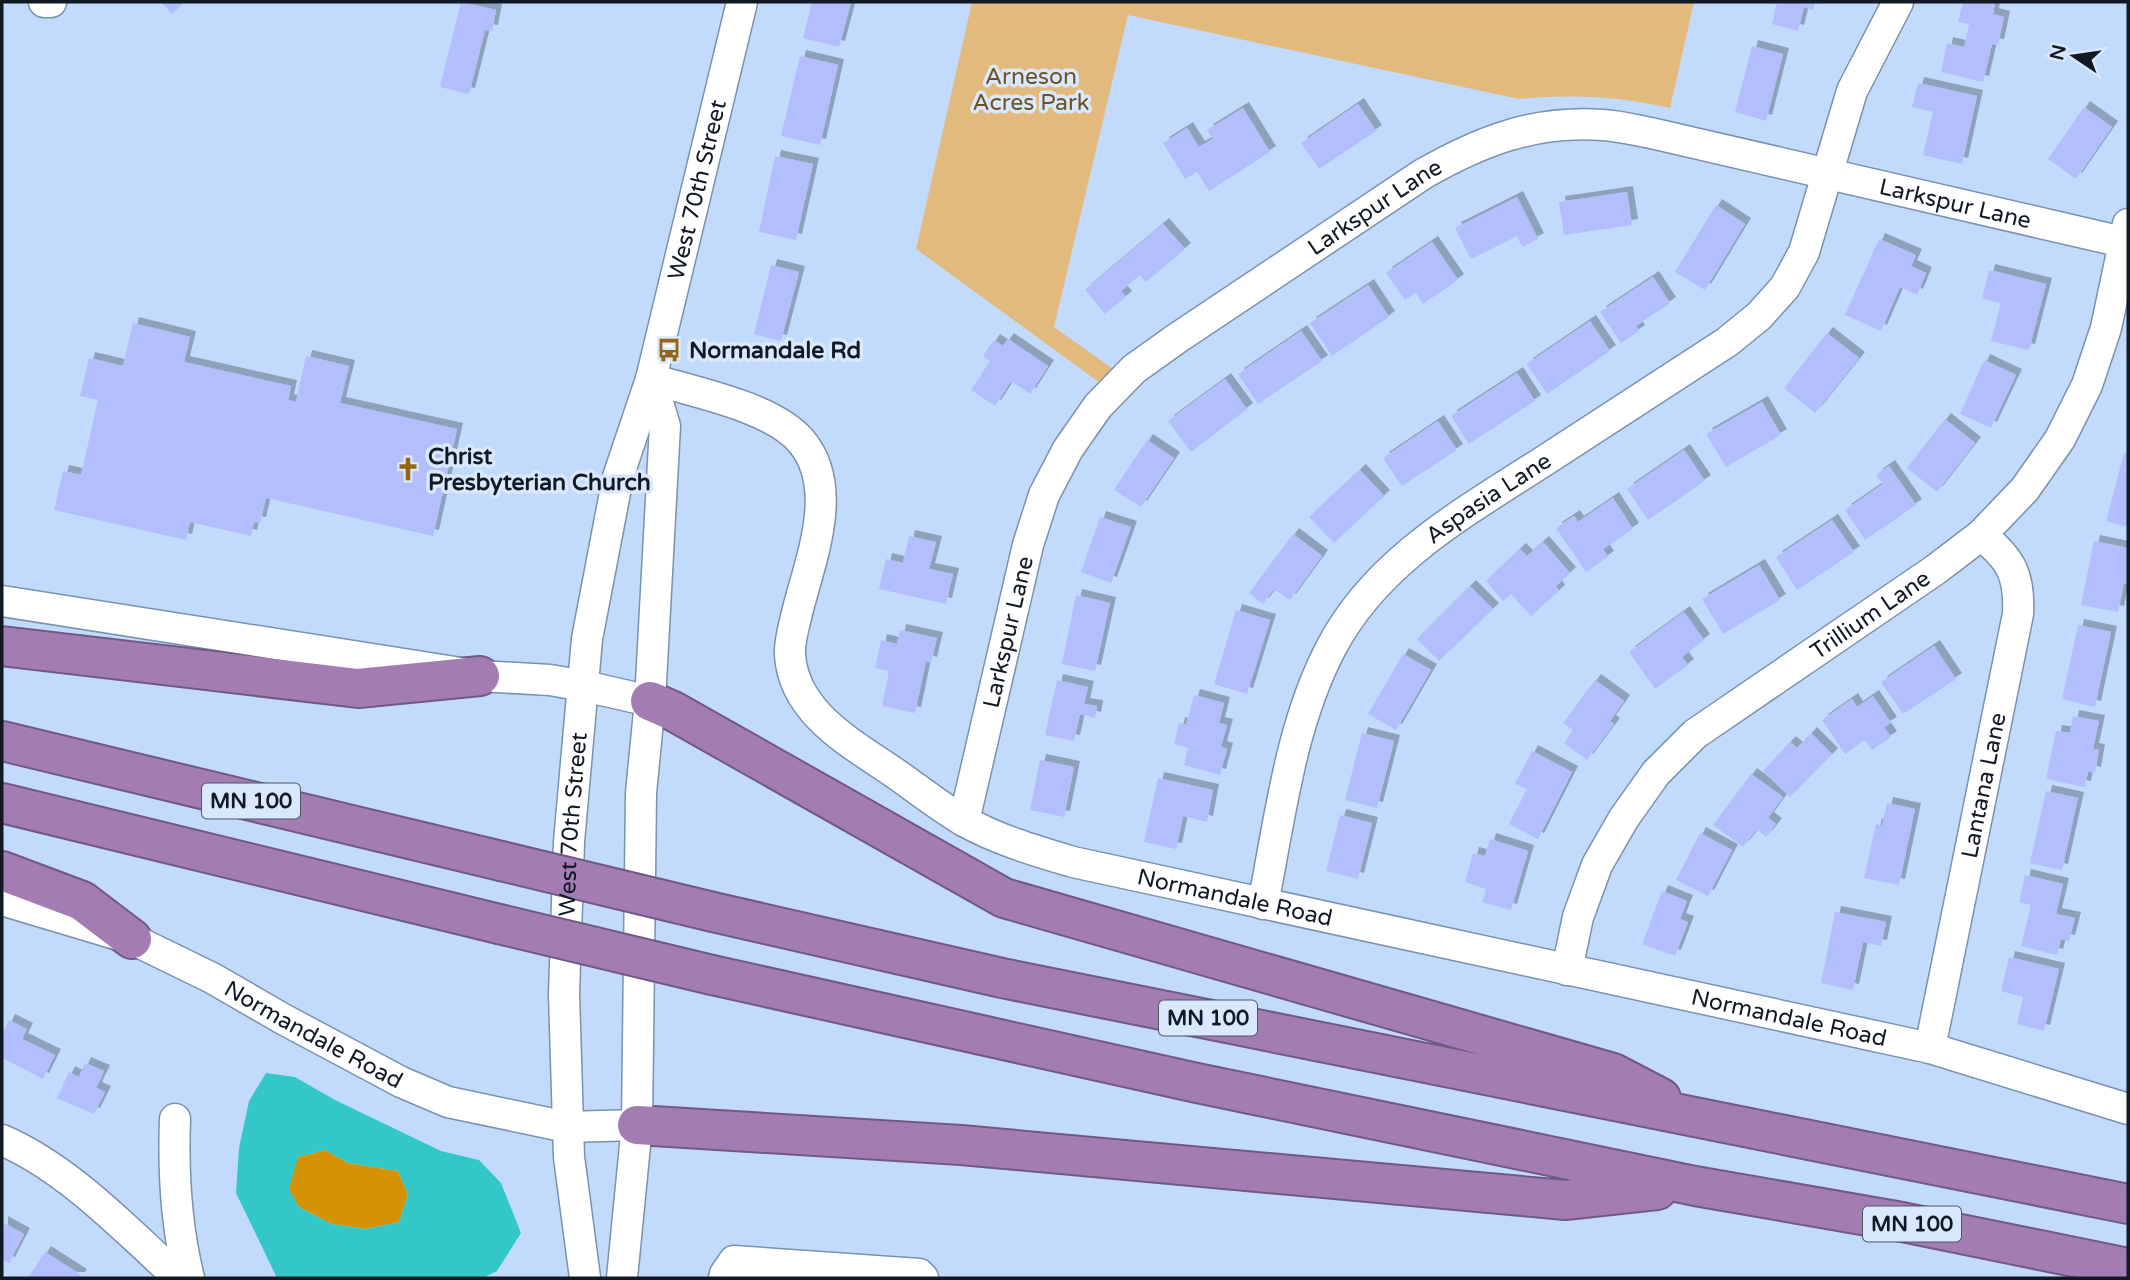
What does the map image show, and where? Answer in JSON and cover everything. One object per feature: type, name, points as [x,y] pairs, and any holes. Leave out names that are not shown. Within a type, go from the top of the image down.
[{"type":"highway","points":[[2,646],[358,688],[480,676]]},
{"type":"highway","points":[[650,701],[673,710],[1004,898],[1613,1073],[1703,1120]]},
{"type":"highway","name":"MN 100","points":[[2,741],[713,912],[1002,978],[2128,1204]]},
{"type":"highway","name":"MN 100","points":[[2,803],[712,975],[1197,1083],[1695,1186],[1902,1222],[2128,1268]]},
{"type":"highway","points":[[2,871],[82,901],[132,940]]},
{"type":"highway","points":[[637,1125],[961,1145],[1565,1200],[1695,1186]]},
{"type":"street","points":[[44,2],[51,2]]},
{"type":"street","name":"West 70th Street","points":[[585,1278],[569,1157],[564,994],[569,842],[587,639],[618,478],[651,379],[742,2]]},
{"type":"street","name":"Aspasia Lane","points":[[1263,904],[1292,760],[1307,701],[1331,646],[1366,596],[1409,552],[1727,342],[1759,316],[1785,286],[1804,252],[1852,91],[1898,2]]},
{"type":"street","name":"Larkspur Lane","points":[[964,821],[1028,545],[1044,495],[1068,449],[1098,406],[1135,369],[1423,174],[1465,150],[1509,134],[1557,124],[1605,125],[1826,174],[2126,233]]},
{"type":"street","name":"Trillium Lane","points":[[1567,970],[1578,917],[1597,865],[1624,818],[1656,773],[1695,734],[1935,570],[1981,535],[2025,489],[2060,439],[2082,396],[2106,328],[2126,233]]},
{"type":"street","points":[[622,1278],[637,1125],[641,793],[650,701],[665,426],[651,379]]},
{"type":"street","name":"Normandale Road","points":[[651,379],[761,413],[783,424],[801,441],[815,463],[821,487],[821,512],[794,626],[790,654],[796,683],[810,706],[828,727],[964,821],[1021,846],[1073,862],[1930,1048],[2128,1109]]},
{"type":"street","name":"Lantana Lane","points":[[1930,1048],[2018,614],[2020,590],[2012,569],[1999,550],[1981,535]]},
{"type":"street","points":[[2,601],[480,676],[584,685],[650,701]]},
{"type":"street","name":"Normandale Road","points":[[2,900],[132,940],[212,978],[282,1019],[401,1082],[448,1102],[567,1127],[637,1125]]},
{"type":"street","points":[[175,1119],[173,1169],[180,1242],[189,1278]]},
{"type":"street","points":[[2,1140],[48,1166],[99,1204],[179,1278]]},
{"type":"street","points":[[724,1278],[734,1261],[777,1272],[919,1274],[923,1278]]},
{"type":"green space","name":"Arneson Acres Park","points":[[972,2],[1694,2],[1670,108],[1595,97],[1519,99],[1128,15],[1054,327],[1113,369],[1100,383],[916,249]]},
{"type":"shaded area","points":[[266,1073],[295,1077],[335,1100],[441,1151],[479,1160],[501,1183],[521,1233],[497,1271],[483,1278],[277,1278],[236,1193],[239,1148],[249,1101]],"holes":[[[325,1150],[348,1163],[398,1171],[408,1194],[399,1222],[366,1229],[331,1224],[299,1207],[289,1189],[298,1157]]]},
{"type":"shaded area","points":[[325,1150],[348,1163],[398,1171],[408,1194],[399,1222],[366,1229],[331,1224],[299,1207],[288,1189],[298,1157]]},
{"type":"building","points":[[161,2],[185,2],[172,14]]},
{"type":"building","points":[[461,2],[496,10],[492,31],[485,30],[469,94],[440,87]]},
{"type":"building","points":[[812,2],[851,2],[839,47],[803,38]]},
{"type":"building","points":[[1777,2],[1815,2],[1813,10],[1804,7],[1798,31],[1772,24]]},
{"type":"building","points":[[1963,2],[1995,2],[1993,14],[2004,17],[1998,45],[1992,44],[1983,82],[1941,72],[1947,43],[1964,47],[1969,24],[1958,22]]},
{"type":"building","points":[[1752,46],[1783,54],[1766,121],[1735,112]]},
{"type":"building","points":[[800,56],[838,65],[820,145],[781,136]]},
{"type":"building","points":[[1918,83],[1977,96],[1962,164],[1923,155],[1933,112],[1912,107]]},
{"type":"building","points":[[1358,104],[1376,131],[1319,169],[1301,143]]},
{"type":"building","points":[[2084,107],[2112,127],[2076,179],[2048,159]]},
{"type":"building","points":[[1243,108],[1270,152],[1209,191],[1197,172],[1185,179],[1163,143],[1187,128],[1199,147],[1213,139],[1207,130]]},
{"type":"building","points":[[775,156],[813,164],[796,240],[759,232]]},
{"type":"building","points":[[1627,192],[1632,225],[1564,235],[1559,202]]},
{"type":"building","points":[[1517,197],[1538,239],[1522,247],[1517,236],[1471,259],[1455,228]]},
{"type":"building","points":[[1716,205],[1745,224],[1705,290],[1675,272]]},
{"type":"building","points":[[1163,224],[1185,249],[1146,282],[1140,275],[1121,291],[1126,297],[1105,314],[1085,290]]},
{"type":"building","points":[[1879,239],[1916,255],[1911,266],[1926,273],[1917,295],[1900,287],[1881,331],[1845,315]]},
{"type":"building","points":[[1432,242],[1458,280],[1423,304],[1416,293],[1405,300],[1386,273]]},
{"type":"building","points":[[771,265],[799,272],[781,341],[754,334]]},
{"type":"building","points":[[1989,270],[2046,284],[2029,350],[1991,341],[2001,303],[1982,299]]},
{"type":"building","points":[[1653,277],[1670,303],[1636,326],[1639,331],[1621,343],[1600,312]]},
{"type":"building","points":[[1368,285],[1389,317],[1332,356],[1310,323]]},
{"type":"building","points":[[1590,321],[1610,351],[1547,394],[1527,364]]},
{"type":"building","points":[[133,323],[190,337],[184,362],[291,386],[288,400],[296,402],[306,356],[349,366],[340,403],[457,429],[433,536],[266,498],[260,523],[254,522],[251,536],[190,522],[186,540],[54,510],[63,471],[81,475],[98,400],[80,396],[89,358],[123,366]]},
{"type":"building","points":[[1301,331],[1322,361],[1258,404],[1238,374]]},
{"type":"building","points":[[1827,333],[1859,358],[1815,413],[1784,388]]},
{"type":"building","points":[[1008,339],[1048,366],[1030,394],[1011,381],[995,406],[971,390],[990,361],[983,356],[994,340],[1003,346]]},
{"type":"building","points":[[1984,360],[2016,375],[1991,428],[1960,414]]},
{"type":"building","points":[[1517,373],[1535,401],[1469,444],[1451,416]]},
{"type":"building","points":[[1225,379],[1247,409],[1191,452],[1168,421]]},
{"type":"building","points":[[1762,402],[1781,435],[1726,467],[1706,434]]},
{"type":"building","points":[[1945,419],[1975,443],[1937,492],[1907,468]]},
{"type":"building","points":[[1438,421],[1457,450],[1402,486],[1383,458]]},
{"type":"building","points":[[1147,440],[1174,458],[1141,507],[1114,490]]},
{"type":"building","points":[[1684,450],[1705,481],[1648,520],[1627,489]]},
{"type":"building","points":[[2124,453],[2128,454],[2128,527],[2106,521]]},
{"type":"building","points":[[1889,466],[1916,505],[1865,540],[1845,510],[1883,484],[1876,475]]},
{"type":"building","points":[[1360,470],[1384,496],[1334,543],[1309,517]]},
{"type":"building","points":[[1613,498],[1633,529],[1603,549],[1608,557],[1586,572],[1556,528],[1574,516],[1578,522]]},
{"type":"building","points":[[1100,517],[1131,527],[1111,583],[1081,572]]},
{"type":"building","points":[[1832,520],[1854,552],[1797,590],[1776,557]]},
{"type":"building","points":[[1293,534],[1322,556],[1290,600],[1274,589],[1263,604],[1249,593]]},
{"type":"building","points":[[909,536],[936,542],[929,569],[953,574],[946,604],[879,589],[886,559],[903,563]]},
{"type":"building","points":[[2094,541],[2128,548],[2128,584],[2124,583],[2118,612],[2081,605]]},
{"type":"building","points":[[1543,542],[1570,573],[1556,586],[1559,591],[1531,616],[1511,594],[1503,601],[1486,581],[1520,549],[1527,556]]},
{"type":"building","points":[[1759,565],[1780,600],[1723,634],[1702,599]]},
{"type":"building","points":[[1470,586],[1493,609],[1439,661],[1417,639]]},
{"type":"building","points":[[1076,595],[1110,603],[1095,671],[1062,664]]},
{"type":"building","points":[[1236,610],[1270,620],[1247,694],[1214,684]]},
{"type":"building","points":[[1684,612],[1704,640],[1682,657],[1688,665],[1655,689],[1629,652]]},
{"type":"building","points":[[2078,625],[2111,632],[2095,707],[2062,699]]},
{"type":"building","points":[[900,630],[937,638],[931,663],[926,661],[915,713],[882,706],[889,671],[875,668],[881,640],[897,644]]},
{"type":"building","points":[[1934,646],[1956,679],[1903,714],[1881,682]]},
{"type":"building","points":[[1403,654],[1431,670],[1396,730],[1368,714]]},
{"type":"building","points":[[1057,680],[1088,687],[1084,704],[1097,706],[1095,718],[1080,714],[1074,741],[1045,735]]},
{"type":"building","points":[[1595,680],[1624,701],[1610,721],[1614,724],[1587,760],[1564,743],[1573,730],[1563,723]]},
{"type":"building","points":[[1194,695],[1224,703],[1219,723],[1227,725],[1221,747],[1227,749],[1220,775],[1184,765],[1188,748],[1174,744],[1179,723],[1186,725]]},
{"type":"building","points":[[1873,696],[1891,723],[1884,727],[1891,737],[1872,750],[1865,740],[1845,754],[1822,720],[1852,699],[1857,707]]},
{"type":"building","points":[[2073,716],[2099,721],[2093,749],[2099,750],[2095,773],[2088,771],[2085,787],[2046,779],[2056,731],[2070,733]]},
{"type":"building","points":[[1362,733],[1394,741],[1377,808],[1345,800]]},
{"type":"building","points":[[1811,733],[1832,754],[1790,797],[1763,771],[1790,742],[1797,748]]},
{"type":"building","points":[[1532,751],[1572,772],[1538,839],[1509,824],[1527,789],[1515,784]]},
{"type":"building","points":[[1040,760],[1074,767],[1064,817],[1030,810]]},
{"type":"building","points":[[1751,774],[1783,797],[1768,818],[1776,824],[1766,837],[1757,829],[1743,847],[1713,825]]},
{"type":"building","points":[[1158,778],[1213,790],[1207,822],[1183,816],[1176,849],[1144,842]]},
{"type":"building","points":[[2046,791],[2078,798],[2062,870],[2030,863]]},
{"type":"building","points":[[1887,803],[1915,809],[1899,885],[1864,878],[1876,824],[1882,826]]},
{"type":"building","points":[[1340,815],[1372,823],[1358,879],[1326,871]]},
{"type":"building","points":[[1700,833],[1732,850],[1708,896],[1676,880]]},
{"type":"building","points":[[1490,839],[1528,851],[1511,910],[1482,902],[1486,889],[1465,882],[1473,853],[1485,856]]},
{"type":"building","points":[[2025,875],[2063,884],[2056,914],[2075,918],[2069,941],[2061,939],[2057,955],[2021,946],[2031,905],[2019,902]]},
{"type":"building","points":[[1662,891],[1687,901],[1680,919],[1688,922],[1675,956],[1642,944]]},
{"type":"building","points":[[1835,912],[1886,922],[1881,946],[1863,942],[1853,990],[1821,983]]},
{"type":"building","points":[[2009,957],[2059,969],[2044,1031],[2017,1024],[2023,997],[2001,991]]},
{"type":"building","points":[[9,1020],[27,1029],[22,1039],[55,1055],[43,1079],[2,1058],[2,1035]]},
{"type":"building","points":[[85,1063],[104,1071],[96,1088],[105,1092],[94,1114],[57,1098],[69,1072],[79,1077]]},
{"type":"building","points":[[2,1222],[24,1234],[9,1263],[2,1260]]},
{"type":"building","points":[[45,1252],[81,1275],[79,1278],[28,1278]]},
{"type":"place","name":"Normandale Rd","points":[[669,350]]},
{"type":"place","name":"Christ Presbyterian Church","points":[[408,469]]}]
